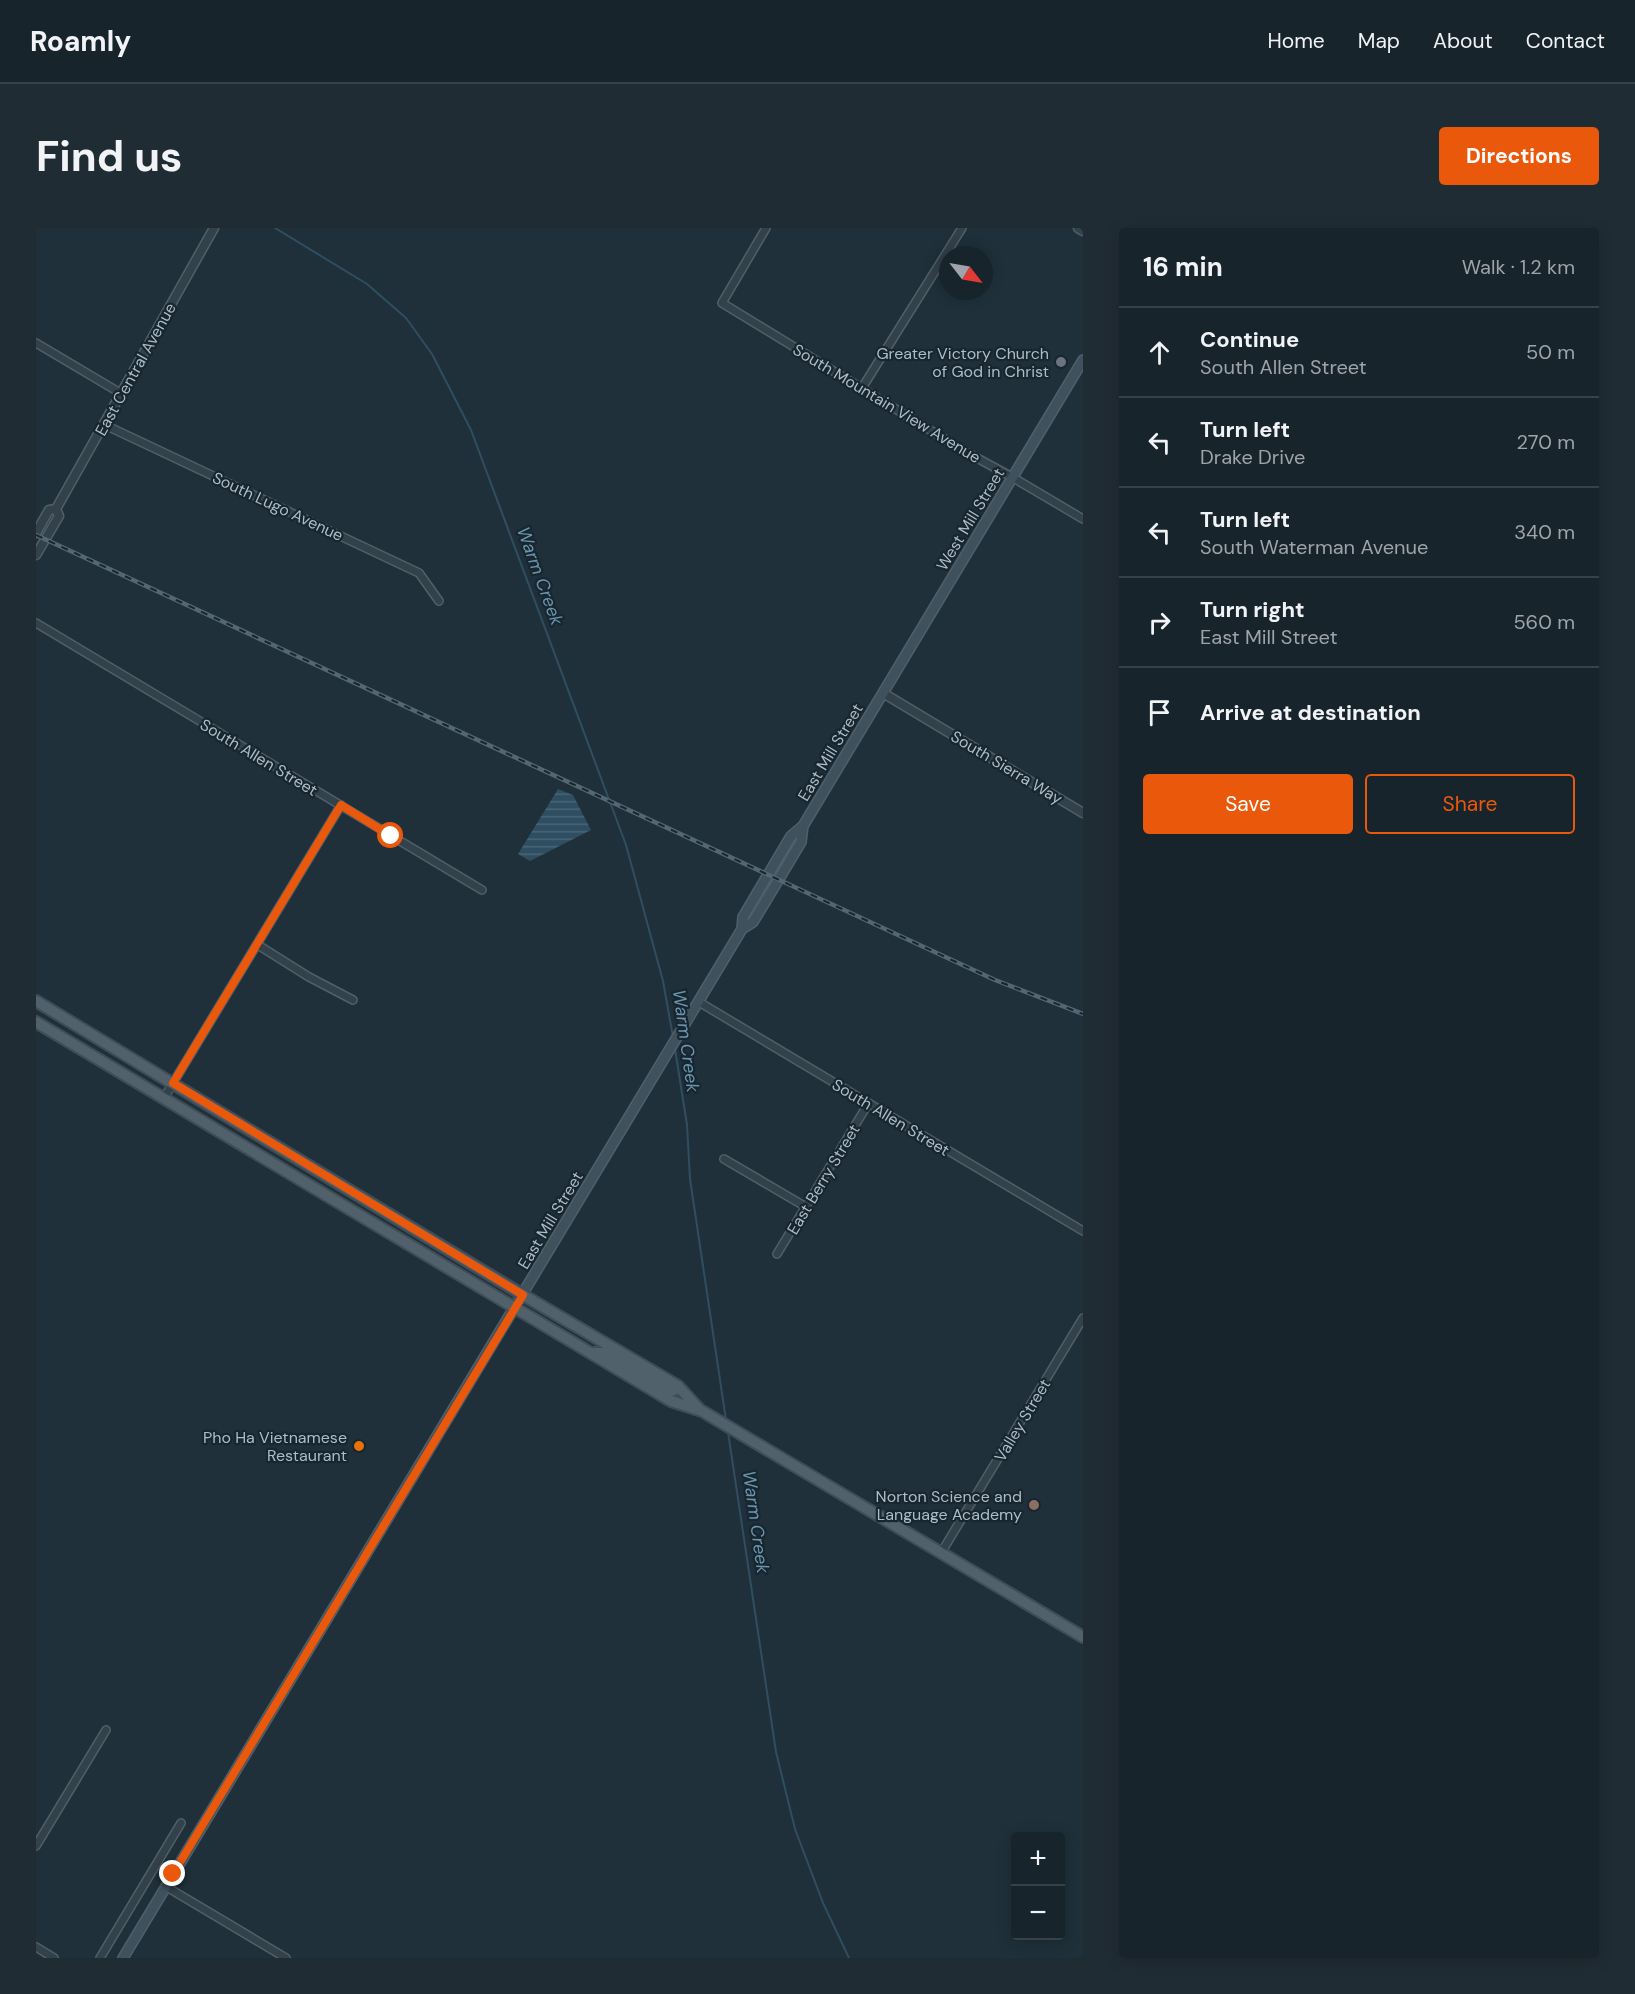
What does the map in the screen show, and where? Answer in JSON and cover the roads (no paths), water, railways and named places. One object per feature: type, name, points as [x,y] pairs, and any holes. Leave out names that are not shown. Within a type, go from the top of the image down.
[{"type":"main road","name":"West Mill Street","points":[[884,693],[1012,477],[1079,374],[1083,360]]},
{"type":"main road","name":"East Mill Street","points":[[123,1958],[742,929],[753,922],[801,842],[803,826],[884,693]]},
{"type":"main road","points":[[36,1001],[678,1386],[702,1411]]},
{"type":"main road","points":[[36,1022],[671,1401],[702,1411],[1083,1637]]},
{"type":"main road","points":[[591,1353],[607,1353],[671,1391],[678,1386]]},
{"type":"street","name":"East Central Avenue","points":[[36,533],[49,510],[56,508],[105,424],[213,228]]},
{"type":"street","name":"South Mountain View Avenue","points":[[766,228],[722,303],[966,452],[1083,519]]},
{"type":"street","points":[[862,388],[962,228]]},
{"type":"street","points":[[1078,228],[1083,231]]},
{"type":"street","points":[[36,343],[122,394]]},
{"type":"street","name":"South Lugo Avenue","points":[[105,424],[419,573],[439,601]]},
{"type":"street","name":"East Central Avenue","points":[[36,555],[59,516],[56,508]]},
{"type":"street","name":"South Allen Street","points":[[36,623],[482,890]]},
{"type":"street","name":"South Sierra Way","points":[[884,693],[1083,813]]},
{"type":"street","points":[[164,1098],[341,805]]},
{"type":"street","points":[[258,945],[309,977],[353,1000]]},
{"type":"street","name":"South Allen Street","points":[[699,1002],[1083,1232]]},
{"type":"street","name":"East Berry Street","points":[[777,1254],[868,1104]]},
{"type":"street","points":[[724,1159],[806,1207]]},
{"type":"street","name":"Valley Street","points":[[941,1553],[1083,1318]]},
{"type":"street","points":[[36,1846],[106,1730]]},
{"type":"street","points":[[100,1958],[181,1823]]},
{"type":"street","points":[[165,1886],[286,1958]]},
{"type":"street","points":[[36,1947],[54,1958]]},
{"type":"water","points":[[558,789],[573,795],[591,830],[530,861],[518,854]]},
{"type":"waterway","name":"Warm Creek","points":[[275,228],[367,284],[406,318],[432,354],[471,430],[626,845],[663,981],[673,1037]]},
{"type":"waterway","name":"Warm Creek","points":[[675,1049],[687,1125],[690,1179],[726,1420]]},
{"type":"waterway","name":"Warm Creek","points":[[728,1432],[776,1752],[795,1829],[823,1903],[849,1958]]},
{"type":"railway","points":[[36,535],[995,980],[1083,1014]]},
{"type":"place","name":"Greater Victory Church of God in Christ","points":[[1061,362]]},
{"type":"place","name":"Pho Ha Vietnamese Restaurant","points":[[359,1446]]},
{"type":"place","name":"Norton Science and Language Academy","points":[[1034,1505]]}]
